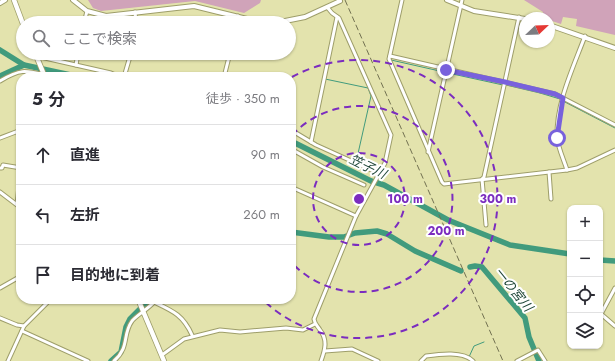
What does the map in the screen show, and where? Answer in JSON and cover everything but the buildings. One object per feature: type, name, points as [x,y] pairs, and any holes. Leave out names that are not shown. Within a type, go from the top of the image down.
[{"type":"main road","points":[[14,0],[20,16]]},
{"type":"main road","points":[[38,60],[43,72]]},
{"type":"main road","points":[[140,304],[164,361]]},
{"type":"street","points":[[0,3],[4,0]]},
{"type":"street","points":[[73,0],[87,11],[106,16],[194,6],[238,16]]},
{"type":"street","points":[[402,0],[389,59],[428,152],[444,184],[567,170],[577,168],[615,150]]},
{"type":"street","points":[[446,0],[474,11],[519,17],[484,177],[482,179],[486,225]]},
{"type":"street","points":[[428,152],[462,0]]},
{"type":"street","points":[[296,19],[305,17],[340,1]]},
{"type":"street","points":[[321,361],[326,351],[325,341],[322,332],[315,324],[314,318],[356,216],[385,163],[391,135],[339,18],[326,7]]},
{"type":"street","points":[[86,16],[87,11]]},
{"type":"street","points":[[311,142],[337,17]]},
{"type":"street","points":[[555,27],[585,36],[615,48]]},
{"type":"street","points":[[567,170],[557,138],[563,98],[585,36]]},
{"type":"street","points":[[390,56],[555,94],[615,125]]},
{"type":"street","points":[[54,60],[107,72]]},
{"type":"street","points":[[76,65],[77,60]]},
{"type":"street","points":[[125,72],[129,60]]},
{"type":"street","points":[[225,72],[228,60]]},
{"type":"street","points":[[18,72],[29,72]]},
{"type":"street","points":[[0,81],[16,73]]},
{"type":"street","points":[[0,138],[16,132]]},
{"type":"street","points":[[296,133],[311,142],[380,174]]},
{"type":"street","points":[[296,153],[323,167],[364,185]]},
{"type":"street","points":[[0,168],[2,168],[3,165],[16,167]]},
{"type":"street","points":[[548,172],[552,199]]},
{"type":"street","points":[[296,189],[356,216]]},
{"type":"street","points":[[0,192],[5,198],[16,203]]},
{"type":"street","points":[[0,288],[16,279]]},
{"type":"street","points":[[615,288],[602,314],[615,326]]},
{"type":"street","points":[[8,361],[24,326],[46,304]]},
{"type":"street","points":[[114,361],[123,353],[128,329],[133,320],[152,304]]},
{"type":"street","points":[[158,304],[175,312],[187,324],[192,335]]},
{"type":"street","points":[[0,318],[17,325],[24,326]]},
{"type":"street","points":[[162,354],[192,335],[220,330],[240,332],[286,328],[303,330],[315,324]]},
{"type":"street","points":[[22,331],[88,361]]},
{"type":"street","points":[[326,351],[352,349],[378,361]]},
{"type":"street","points":[[518,361],[538,350],[545,361]]},
{"type":"street","points":[[421,361],[426,356],[449,355],[465,356],[473,361]]},
{"type":"street","points":[[527,356],[530,361]]},
{"type":"shaded area","points":[[88,0],[261,0],[260,3],[244,13],[195,1],[101,11],[93,8]]},
{"type":"shaded area","points":[[524,0],[615,0],[615,35],[576,26],[577,19],[563,17],[561,24],[555,22],[555,12],[543,12]]},
{"type":"waterway","name":"笠子川","points":[[0,50],[16,60]]},
{"type":"waterway","name":"笠子川","points":[[16,60],[24,65],[57,72]]},
{"type":"waterway","points":[[391,60],[444,72]]},
{"type":"waterway","points":[[0,76],[24,65]]},
{"type":"waterway","points":[[448,73],[503,85]]},
{"type":"waterway","points":[[325,79],[368,88],[371,96],[357,158]]},
{"type":"waterway","points":[[506,85],[540,93]]},
{"type":"waterway","points":[[540,93],[560,99]]},
{"type":"waterway","points":[[563,101],[615,128]]},
{"type":"waterway","name":"笠子川","points":[[296,144],[371,181],[384,185],[448,220],[510,245],[567,254]]},
{"type":"waterway","name":"一の宮川","points":[[296,233],[329,237],[344,237],[355,233],[377,231],[387,234],[415,251],[461,271]]},
{"type":"waterway","name":"笠子川","points":[[603,260],[615,261]]},
{"type":"waterway","name":"一の宮川","points":[[470,267],[482,267],[525,318],[529,337],[539,361]]},
{"type":"waterway","name":"一の宮川","points":[[111,361],[121,352],[126,327],[130,319],[145,304]]},
{"type":"waterway","points":[[469,357],[474,346],[484,342]]},
{"type":"railway","points":[[345,0],[503,361]]},
{"type":"route","points":[[446,70],[505,82],[555,94],[563,98],[559,116],[557,138]]}]
